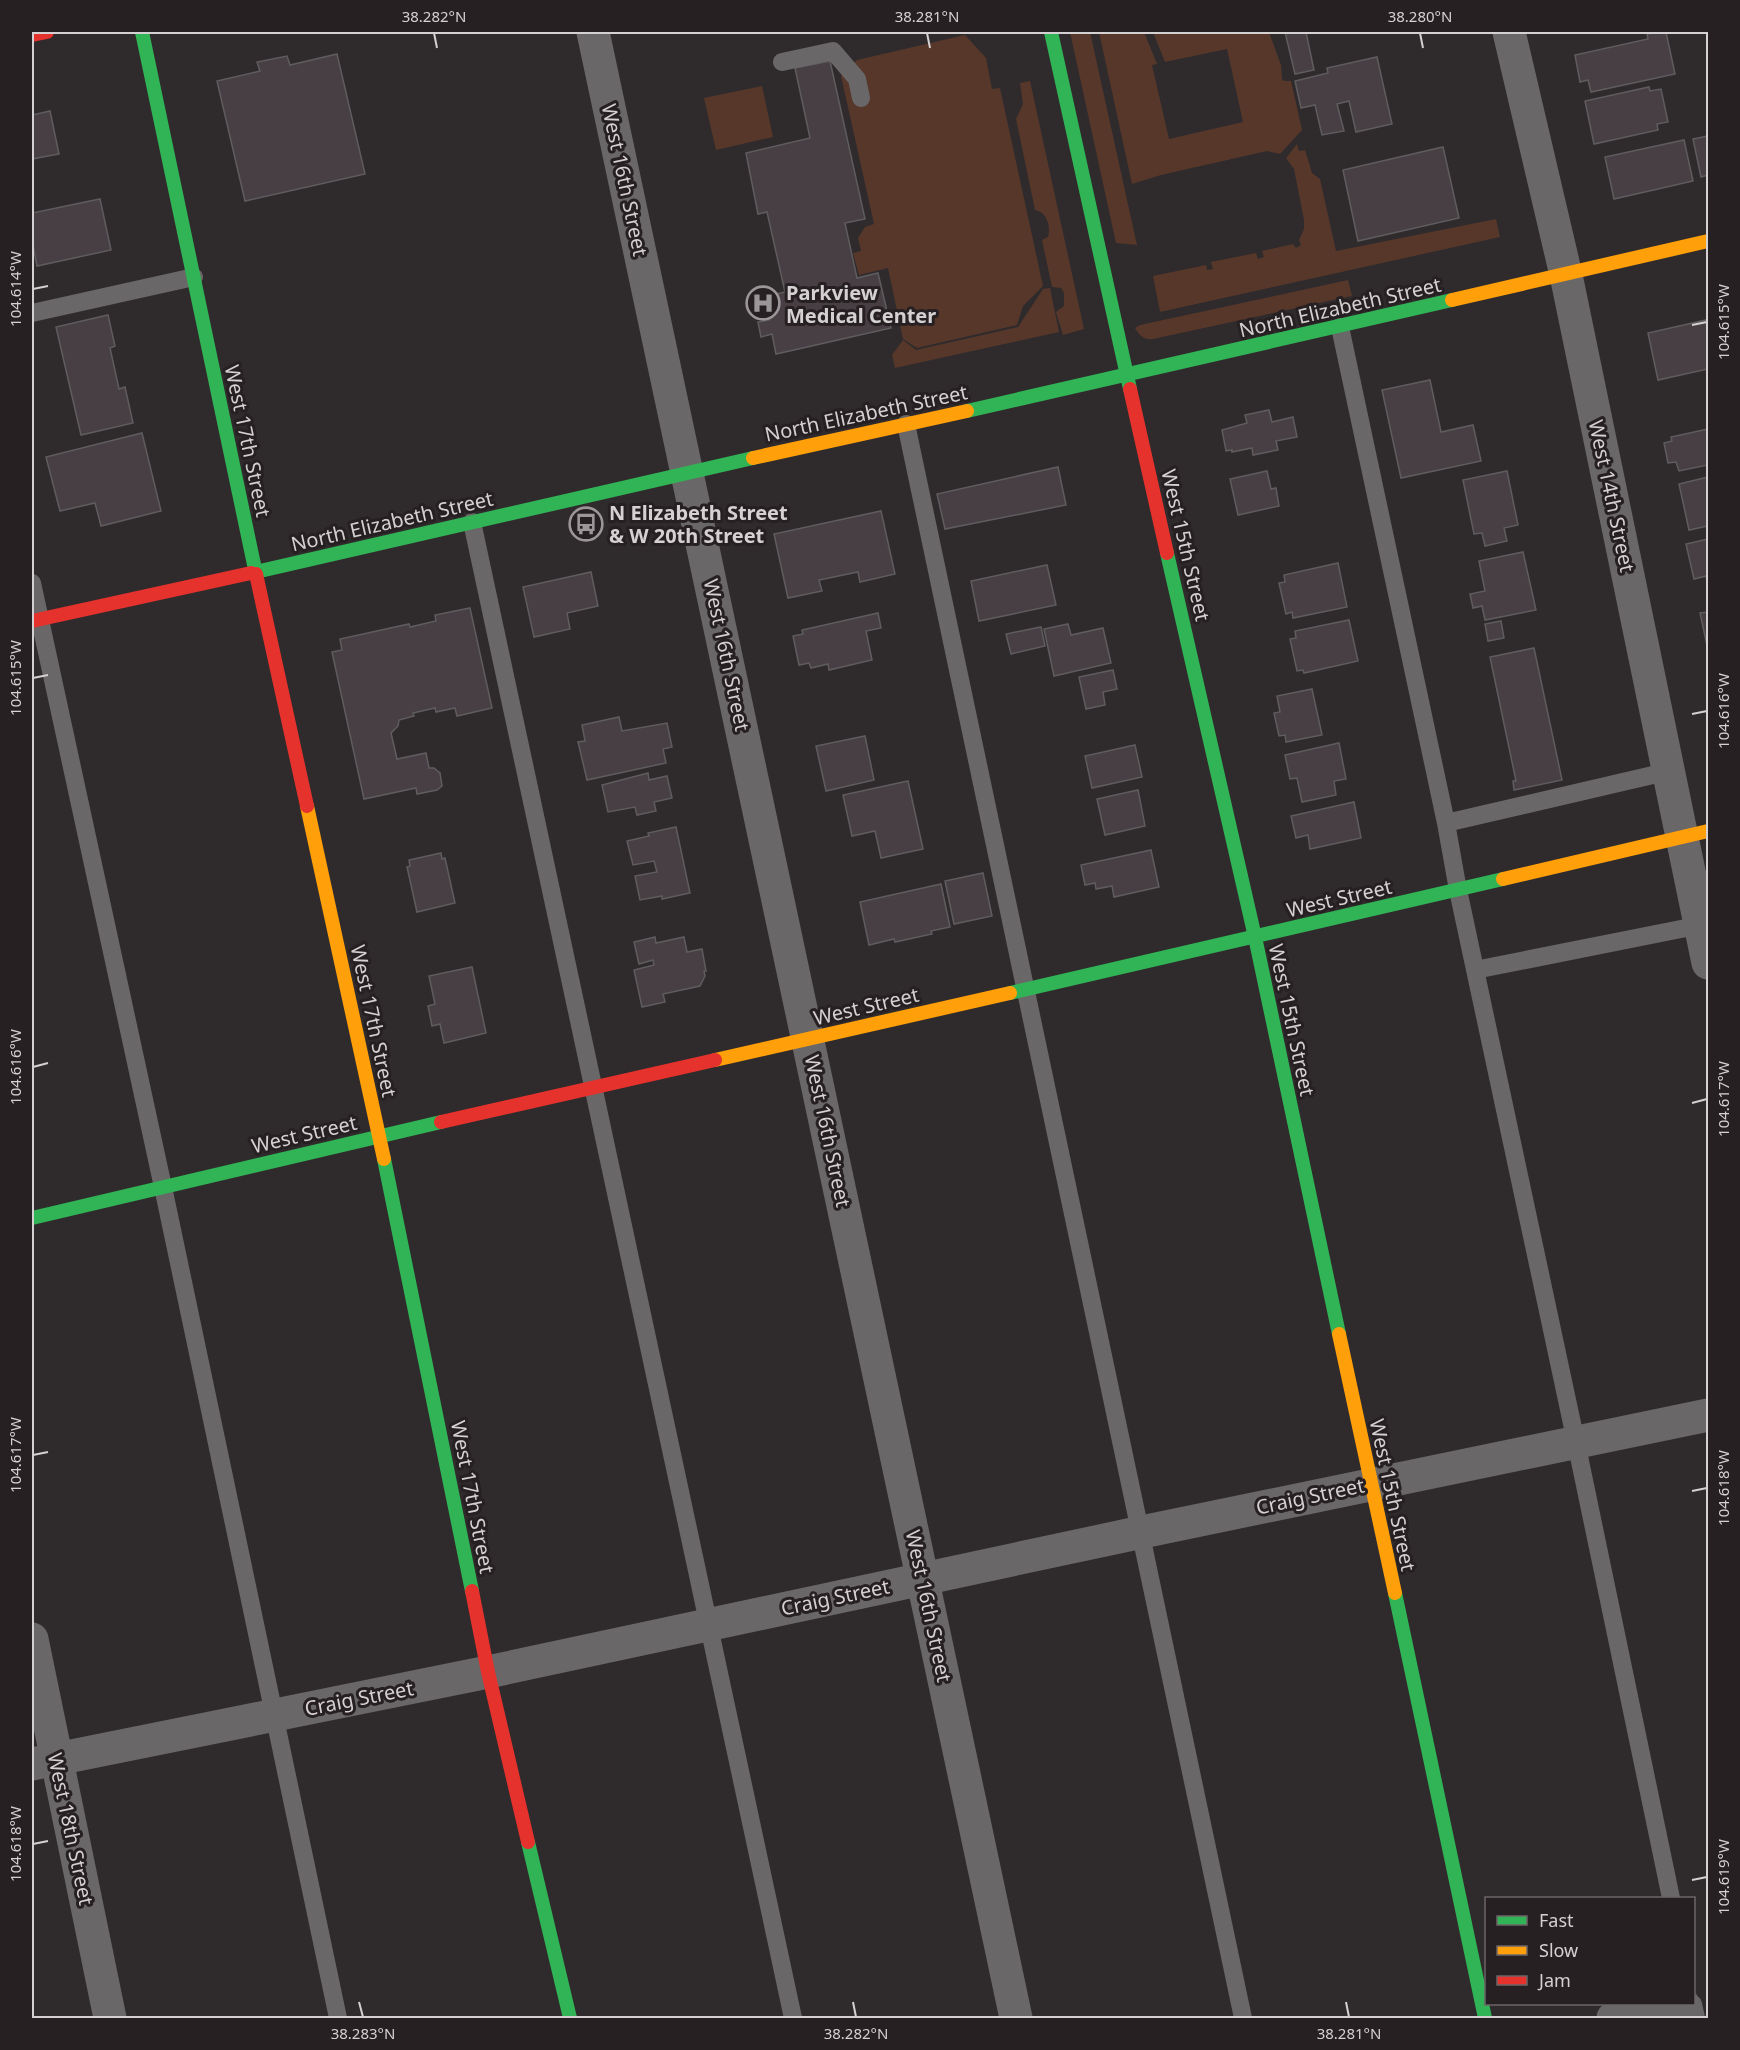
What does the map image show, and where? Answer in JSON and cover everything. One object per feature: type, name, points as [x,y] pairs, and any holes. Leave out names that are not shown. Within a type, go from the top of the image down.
[{"type":"street","points":[[32,35],[47,32]]},
{"type":"street","name":"West 17th Street","points":[[142,32],[256,572],[380,1136],[489,1672],[570,2019]]},
{"type":"street","name":"West 16th Street","points":[[593,32],[1016,2019]]},
{"type":"street","name":"West 15th Street","points":[[1051,32],[1255,938],[1485,2019]]},
{"type":"street","name":"West 14th Street","points":[[1509,32],[1566,275],[1670,771],[1696,834],[1701,925],[1708,963]]},
{"type":"street","name":"North Elizabeth Street","points":[[35,620],[256,572],[688,472],[1127,376],[1708,241]]},
{"type":"street","name":"West Street","points":[[32,1218],[380,1136],[1255,938],[1696,834]]},
{"type":"street","name":"Craig Street","points":[[44,1762],[489,1672],[923,1578],[1708,1415]]},
{"type":"street","name":"West 18th Street","points":[[32,1639],[44,1762],[110,2019]]},
{"type":"street","points":[[1613,2019],[1678,2005]]},
{"type":"lane","points":[[782,62],[833,51],[857,79],[861,98]]},
{"type":"lane","points":[[32,313],[194,277]]},
{"type":"lane","points":[[1340,327],[1671,1897]]},
{"type":"lane","points":[[906,424],[1024,990],[1142,1532],[1243,2019]]},
{"type":"lane","points":[[472,522],[793,2019]]},
{"type":"lane","points":[[32,583],[35,620],[163,1186],[338,2019]]},
{"type":"lane","points":[[1446,823],[1670,771]]},
{"type":"lane","points":[[1475,970],[1701,925]]},
{"type":"shaded area","points":[[1070,32],[1090,32],[1137,245],[1116,243]]},
{"type":"shaded area","points":[[1099,32],[1144,32],[1157,64],[1152,65],[1169,139],[1243,122],[1227,49],[1165,62],[1153,32],[1269,32],[1281,65],[1282,79],[1291,81],[1302,130],[1280,154],[1267,151],[1161,175],[1132,184]]},
{"type":"shaded area","points":[[965,35],[986,58],[992,89],[1000,88],[1043,286],[1023,306],[1017,325],[917,348],[903,339],[888,268],[859,275],[853,253],[861,251],[858,238],[865,227],[874,224],[841,76],[857,60]]},
{"type":"shaded area","points":[[1030,81],[1084,329],[1063,335],[1056,312],[1064,306],[1064,293],[1061,288],[1052,287],[1042,240],[1048,237],[1049,228],[1043,214],[1035,210],[1016,119],[1023,104],[1020,83]]},
{"type":"shaded area","points":[[762,86],[773,137],[716,150],[704,98]]},
{"type":"shaded area","points":[[1297,144],[1299,151],[1305,150],[1312,173],[1320,179],[1336,251],[1496,219],[1500,237],[1160,312],[1153,276],[1206,265],[1207,270],[1213,269],[1211,262],[1256,253],[1258,259],[1264,257],[1262,251],[1293,244],[1296,248],[1301,245],[1299,240],[1304,229],[1304,220],[1294,169],[1286,158]]},
{"type":"shaded area","points":[[1348,280],[1352,296],[1153,339],[1142,337],[1135,328],[1140,325]]},
{"type":"shaded area","points":[[1050,288],[1059,332],[895,368],[892,355],[903,340],[916,350],[1018,327],[1043,289]]},
{"type":"building","points":[[1285,32],[1306,32],[1314,70],[1295,74]]},
{"type":"building","points":[[1666,32],[1675,74],[1591,92],[1588,80],[1580,82],[1575,55],[1648,39],[1647,34]]},
{"type":"building","points":[[337,54],[365,174],[245,201],[217,81],[260,71],[257,62],[287,56],[290,65]]},
{"type":"building","points":[[1377,57],[1392,124],[1356,132],[1349,101],[1337,104],[1344,131],[1322,135],[1315,105],[1301,108],[1295,81],[1328,73],[1327,68]]},
{"type":"building","points":[[830,61],[865,219],[845,223],[857,278],[878,273],[891,328],[776,354],[772,334],[761,337],[758,322],[769,320],[764,297],[785,292],[767,212],[758,214],[746,153],[810,138],[795,68]]},
{"type":"building","points":[[1649,87],[1650,91],[1661,89],[1668,122],[1657,124],[1658,130],[1594,144],[1585,101]]},
{"type":"building","points":[[50,111],[59,154],[32,159],[32,115]]},
{"type":"building","points":[[1708,136],[1708,175],[1701,177],[1693,139]]},
{"type":"building","points":[[1684,140],[1693,181],[1614,199],[1605,157]]},
{"type":"building","points":[[1443,147],[1459,218],[1358,241],[1343,170]]},
{"type":"building","points":[[100,199],[111,250],[37,266],[32,240],[32,213]]},
{"type":"building","points":[[108,315],[115,346],[110,348],[119,389],[125,387],[133,423],[81,435],[56,327]]},
{"type":"building","points":[[1706,320],[1708,369],[1658,380],[1648,333]]},
{"type":"building","points":[[1430,380],[1441,432],[1473,425],[1481,461],[1401,478],[1382,390]]},
{"type":"building","points":[[1269,410],[1272,422],[1293,417],[1297,437],[1276,441],[1278,450],[1253,455],[1252,448],[1226,451],[1222,430],[1247,423],[1245,415]]},
{"type":"building","points":[[1708,429],[1708,465],[1679,471],[1676,462],[1668,463],[1664,443],[1672,441],[1671,437]]},
{"type":"building","points":[[142,433],[161,511],[101,526],[95,503],[60,511],[46,457]]},
{"type":"building","points":[[1058,467],[1066,505],[945,529],[937,494]]},
{"type":"building","points":[[1267,471],[1271,489],[1276,488],[1279,506],[1238,515],[1230,479]]},
{"type":"building","points":[[1507,471],[1518,525],[1504,528],[1507,541],[1485,546],[1482,533],[1474,534],[1463,480]]},
{"type":"building","points":[[1708,477],[1708,526],[1689,530],[1679,484]]},
{"type":"building","points":[[881,511],[895,574],[860,582],[858,572],[819,580],[822,591],[788,598],[774,534]]},
{"type":"building","points":[[1708,539],[1708,581],[1706,576],[1694,579],[1686,544]]},
{"type":"building","points":[[1523,552],[1536,610],[1485,620],[1482,606],[1473,608],[1470,594],[1485,591],[1479,561]]},
{"type":"building","points":[[1338,563],[1347,607],[1293,618],[1292,612],[1286,614],[1279,583],[1285,582],[1284,575]]},
{"type":"building","points":[[1047,565],[1056,605],[979,621],[971,581]]},
{"type":"building","points":[[591,572],[598,606],[567,613],[570,629],[534,637],[523,587]]},
{"type":"building","points":[[470,608],[492,708],[457,716],[455,708],[436,712],[435,708],[413,713],[414,716],[399,720],[398,726],[391,733],[397,759],[426,753],[429,768],[434,768],[440,773],[442,786],[437,790],[417,794],[416,788],[364,799],[332,652],[342,650],[340,639],[409,624],[410,627],[436,621],[435,615]]},
{"type":"building","points":[[1708,612],[1708,650],[1700,613]]},
{"type":"building","points":[[878,613],[881,628],[866,631],[872,660],[829,670],[828,664],[811,668],[809,663],[799,665],[793,636],[803,634],[802,630]]},
{"type":"building","points":[[1349,620],[1358,661],[1304,673],[1303,670],[1297,671],[1290,639],[1296,638],[1295,631]]},
{"type":"building","points":[[1501,621],[1504,638],[1488,641],[1485,624]]},
{"type":"building","points":[[1068,624],[1071,635],[1103,628],[1111,663],[1054,676],[1044,629]]},
{"type":"building","points":[[1041,627],[1045,646],[1011,654],[1006,634]]},
{"type":"building","points":[[1534,648],[1562,780],[1514,790],[1513,781],[1516,781],[1490,657]]},
{"type":"building","points":[[1113,670],[1117,689],[1103,692],[1105,705],[1086,709],[1079,677]]},
{"type":"building","points":[[1312,689],[1322,735],[1286,742],[1285,735],[1279,736],[1274,713],[1280,712],[1277,696]]},
{"type":"building","points":[[619,717],[622,731],[667,723],[672,747],[663,749],[666,763],[587,780],[578,742],[585,741],[582,725]]},
{"type":"building","points":[[865,736],[874,780],[826,791],[816,746]]},
{"type":"building","points":[[1339,743],[1346,779],[1334,781],[1336,795],[1302,802],[1297,778],[1290,779],[1285,755]]},
{"type":"building","points":[[1135,745],[1142,777],[1092,788],[1085,756]]},
{"type":"building","points":[[648,773],[649,780],[667,776],[672,798],[654,802],[656,811],[637,815],[635,807],[608,812],[602,785]]},
{"type":"building","points":[[908,781],[923,849],[881,858],[875,831],[852,836],[843,795]]},
{"type":"building","points":[[1138,790],[1145,826],[1105,835],[1097,799]]},
{"type":"building","points":[[1354,802],[1361,838],[1310,849],[1308,835],[1296,838],[1291,816]]},
{"type":"building","points":[[676,827],[690,893],[662,899],[662,896],[640,900],[635,876],[657,872],[654,861],[633,865],[627,841],[649,836],[648,833]]},
{"type":"building","points":[[1151,850],[1159,887],[1114,897],[1112,886],[1096,889],[1095,883],[1085,885],[1081,865]]},
{"type":"building","points":[[441,853],[442,859],[445,858],[455,903],[417,912],[407,867],[410,866],[409,860]]},
{"type":"building","points":[[983,873],[992,916],[954,924],[945,881]]},
{"type":"building","points":[[941,884],[950,927],[931,931],[932,934],[869,945],[860,902]]},
{"type":"building","points":[[655,937],[656,943],[684,937],[687,952],[702,949],[706,971],[704,971],[705,976],[700,986],[663,994],[665,1002],[642,1007],[634,970],[654,965],[653,960],[639,964],[634,942]]},
{"type":"building","points":[[472,967],[486,1033],[444,1043],[440,1024],[432,1026],[428,1006],[435,1004],[429,976]]},
{"type":"traffic: fast","points":[[142,32],[256,574]]},
{"type":"traffic: fast","points":[[1051,32],[1130,389]]},
{"type":"traffic: fast","points":[[967,411],[1452,300]]},
{"type":"traffic: fast","points":[[251,573],[753,458]]},
{"type":"traffic: fast","points":[[1167,553],[1255,937],[1339,1334]]},
{"type":"traffic: fast","points":[[1010,993],[1503,879]]},
{"type":"traffic: fast","points":[[32,1218],[441,1122]]},
{"type":"traffic: fast","points":[[384,1159],[472,1591]]},
{"type":"traffic: fast","points":[[1395,1593],[1485,2018]]},
{"type":"traffic: fast","points":[[528,1842],[570,2018]]},
{"type":"traffic: slow","points":[[1452,300],[1708,241]]},
{"type":"traffic: slow","points":[[753,458],[967,411]]},
{"type":"traffic: slow","points":[[307,806],[384,1159]]},
{"type":"traffic: slow","points":[[1503,879],[1708,831]]},
{"type":"traffic: slow","points":[[715,1060],[1010,993]]},
{"type":"traffic: slow","points":[[1339,1334],[1395,1593]]},
{"type":"traffic: jam","points":[[32,35],[47,32]]},
{"type":"traffic: jam","points":[[1130,389],[1167,553]]},
{"type":"traffic: jam","points":[[32,621],[251,573]]},
{"type":"traffic: jam","points":[[256,574],[307,806]]},
{"type":"traffic: jam","points":[[441,1122],[715,1060]]},
{"type":"traffic: jam","points":[[472,1591],[488,1672],[528,1842]]},
{"type":"place","name":"Parkview Medical Center","points":[[763,303]]},
{"type":"place","name":"N Elizabeth Street & W 20th Street","points":[[586,524]]}]
